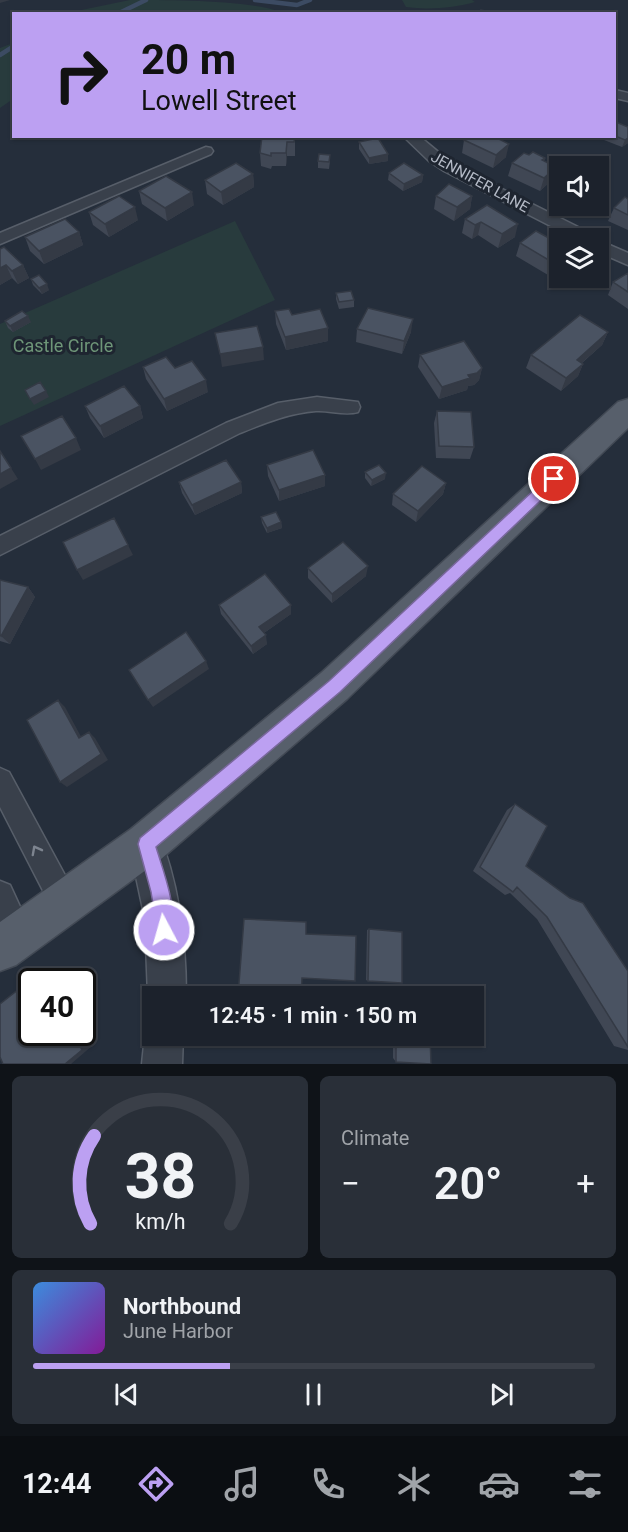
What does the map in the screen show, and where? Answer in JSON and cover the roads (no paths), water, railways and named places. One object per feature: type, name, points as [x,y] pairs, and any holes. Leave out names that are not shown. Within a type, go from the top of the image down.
[{"type":"main road","points":[[10,942],[146,844],[334,686],[628,410]]},
{"type":"street","name":"JENNIFER LANE","points":[[412,138],[449,168],[566,228]]},
{"type":"street","points":[[0,239],[206,151]]},
{"type":"street","points":[[609,250],[628,260]]},
{"type":"street","points":[[0,546],[233,428],[278,410],[317,404],[351,407]]},
{"type":"street","points":[[0,781],[64,902]]},
{"type":"street","points":[[146,844],[160,892],[168,967],[167,986]]},
{"type":"street","points":[[0,895],[10,942]]},
{"type":"street","points":[[162,1064],[163,1046]]},
{"type":"waterway","points":[[121,12],[146,0]]},
{"type":"waterway","points":[[255,0],[297,5],[310,0]]},
{"type":"waterway","points":[[0,55],[12,47]]},
{"type":"park label","name":"Castle Circle","points":[[63,346]]}]
